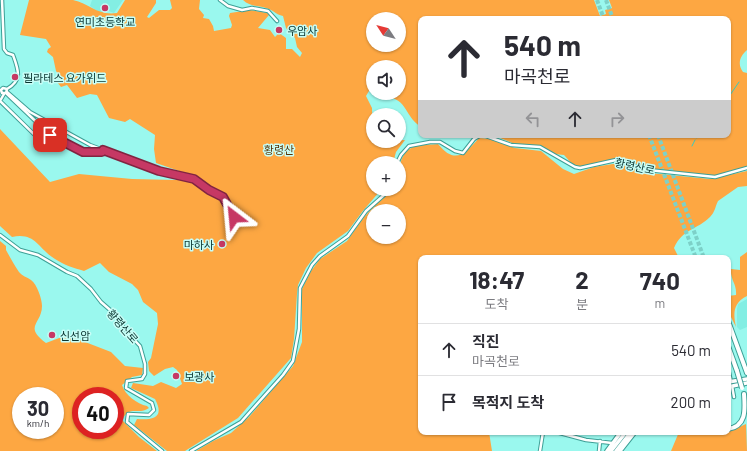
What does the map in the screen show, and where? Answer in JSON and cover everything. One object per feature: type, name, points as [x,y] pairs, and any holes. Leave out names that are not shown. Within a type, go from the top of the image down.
[{"type":"highway","points":[[731,329],[746,371]]},
{"type":"highway","points":[[731,355],[747,406]]},
{"type":"highway","points":[[731,428],[739,425],[744,418],[744,394]]},
{"type":"main road","points":[[731,384],[747,379]]},
{"type":"main road","points":[[731,384],[747,383]]},
{"type":"main road","points":[[607,451],[619,435]]},
{"type":"main road","points":[[611,451],[624,435]]},
{"type":"main road","points":[[616,451],[629,435]]},
{"type":"main road","points":[[620,451],[633,435]]},
{"type":"street","points":[[2,0],[4,49],[7,53],[13,54],[19,70],[17,80],[3,91],[0,101],[43,143],[50,135]]},
{"type":"street","points":[[220,0],[228,6],[242,10],[252,8],[268,11],[277,20]]},
{"type":"street","points":[[3,91],[50,135],[83,152],[102,152],[103,150]]},
{"type":"street","points":[[3,91],[30,112],[75,137],[103,150],[159,171],[194,179],[209,190],[223,197],[234,217],[233,227],[229,233]]},
{"type":"street","name":"황령산로","points":[[401,156],[409,146],[435,141],[440,142],[455,151],[463,152],[476,138]]},
{"type":"street","name":"황령산로","points":[[491,138],[511,145],[540,147],[575,168],[616,160],[648,170],[715,177],[747,168]]},
{"type":"street","points":[[191,451],[241,422],[283,375],[293,361],[299,329],[300,288],[312,266],[320,256],[348,236],[366,211],[383,196]]},
{"type":"street","name":"황령산로","points":[[0,235],[20,250],[38,255],[77,276],[91,289],[101,302],[117,316],[125,330],[138,342],[143,354],[145,374],[142,379],[127,381],[125,384],[126,388],[152,403],[154,410],[149,414],[128,414],[127,422],[131,427],[162,451]]},
{"type":"street","points":[[731,387],[734,397]]},
{"type":"street","points":[[540,451],[543,435]]},
{"type":"street","points":[[571,435],[612,443]]},
{"type":"street","points":[[599,451],[600,441]]},
{"type":"shaded area","name":"연미초등학교","points":[[92,0],[123,0],[114,13],[106,10],[100,13],[90,6]]},
{"type":"shaded area","points":[[747,299],[747,327],[740,330],[737,327],[738,304]]},
{"type":"green space","name":"황령산","points":[[29,0],[73,0],[104,13],[117,13],[125,0],[156,0],[156,3],[147,17],[149,18],[159,10],[170,10],[172,8],[170,0],[200,0],[199,9],[204,15],[203,18],[209,19],[214,31],[231,28],[230,13],[250,10],[267,13],[269,15],[258,28],[270,30],[275,37],[279,33],[286,38],[286,49],[292,49],[300,57],[302,53],[297,47],[295,38],[286,28],[283,16],[268,8],[249,4],[243,0],[594,0],[600,16],[418,16],[418,124],[411,117],[406,108],[397,100],[406,100],[406,60],[366,60],[366,100],[368,100],[372,108],[366,108],[366,148],[399,148],[395,156],[366,156],[366,196],[376,196],[369,204],[366,204],[366,207],[348,231],[317,253],[306,268],[298,285],[291,358],[238,418],[185,451],[167,451],[134,425],[137,419],[148,419],[156,416],[159,410],[155,399],[131,388],[133,383],[153,386],[161,382],[176,388],[182,384],[177,370],[173,367],[165,369],[154,376],[149,371],[148,362],[151,358],[158,324],[157,313],[143,302],[138,290],[132,284],[109,272],[100,263],[84,271],[69,266],[49,255],[32,239],[20,236],[12,237],[0,226],[0,129],[50,182],[79,174],[132,179],[176,180],[188,174],[156,163],[154,149],[155,135],[130,119],[125,122],[109,118],[97,95],[90,94],[77,98],[67,85],[61,87],[57,82],[61,78],[56,71],[53,57],[47,52],[51,47],[46,39],[20,35]]},
{"type":"green space","name":"황령산","points":[[609,0],[747,0],[747,50],[741,57],[740,66],[743,72],[747,73],[747,168],[715,176],[650,169],[617,159],[580,167],[574,166],[564,155],[555,154],[541,146],[517,145],[500,138],[731,138],[731,16],[600,16],[606,14],[605,10],[612,8]]},
{"type":"green space","points":[[479,138],[492,139],[515,148],[541,151],[563,169],[574,174],[594,167],[619,163],[649,173],[710,179],[747,171],[747,186],[738,187],[718,201],[710,217],[685,233],[674,248],[678,255],[418,255],[418,435],[489,435],[492,451],[196,451],[231,433],[249,417],[293,366],[302,342],[302,289],[311,271],[320,259],[347,241],[366,215],[366,244],[406,244],[406,204],[377,204],[384,196],[406,196],[406,156],[404,156],[408,150],[419,145],[438,144],[444,150],[455,156],[469,149]]},
{"type":"green space","points":[[0,241],[6,246],[6,250],[19,272],[33,282],[39,292],[42,306],[35,329],[39,337],[46,343],[67,335],[111,352],[125,366],[143,368],[142,375],[132,377],[122,385],[123,387],[72,387],[72,439],[124,439],[124,422],[139,437],[157,451],[0,451]]},
{"type":"green space","points":[[747,252],[747,296],[739,302],[735,309],[734,317],[736,327],[731,317],[731,296],[736,295],[736,288],[731,269],[740,270],[740,257]]},
{"type":"green space","points":[[124,389],[132,398],[149,408],[141,411],[131,411],[124,417]]},
{"type":"green space","points":[[746,424],[747,451],[671,451],[678,435],[731,435],[731,431]]},
{"type":"waterway","points":[[731,94],[739,82]]},
{"type":"waterway","points":[[692,146],[695,140]]},
{"type":"tunnel","points":[[597,0],[603,16]]},
{"type":"tunnel","points":[[606,0],[612,16]]},
{"type":"tunnel","points":[[650,138],[695,255]]},
{"type":"tunnel","points":[[659,138],[703,255]]},
{"type":"place","name":"연미초등학교","points":[[105,8]]},
{"type":"place","name":"우암사","points":[[279,30]]},
{"type":"place","name":"필라테스 요가위드","points":[[15,77]]},
{"type":"place","name":"마하사","points":[[222,244]]},
{"type":"place","name":"신선암","points":[[52,335]]},
{"type":"place","name":"보광사","points":[[176,376]]},
{"type":"route","points":[[50,135],[83,152],[102,152],[103,150],[159,171],[194,179],[209,190],[223,197],[234,217]]}]
